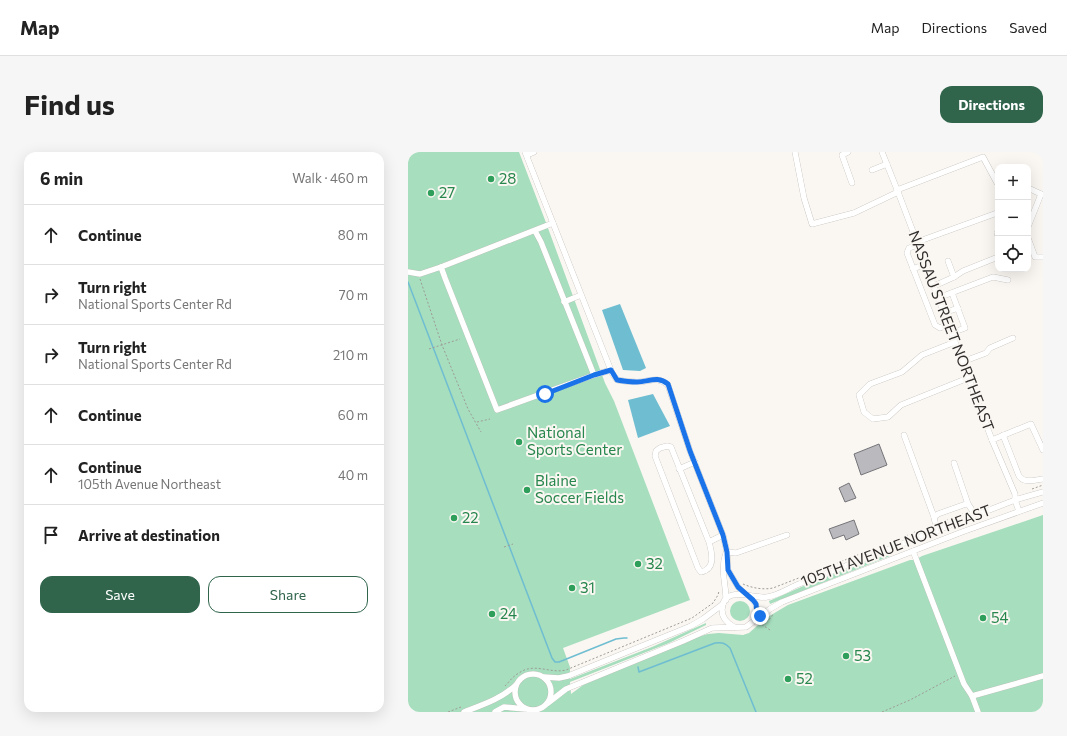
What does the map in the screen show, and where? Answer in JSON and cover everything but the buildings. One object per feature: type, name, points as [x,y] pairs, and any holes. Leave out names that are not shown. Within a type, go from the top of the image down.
[{"type":"street","points":[[534,152],[526,153],[611,370],[617,380],[638,382],[653,379],[662,380],[668,384],[695,462],[723,535],[727,552],[728,570],[738,587],[756,604],[757,614],[755,619]]},
{"type":"street","points":[[795,152],[804,198],[812,224],[854,213],[898,191],[983,157],[995,178]]},
{"type":"street","points":[[848,152],[842,155],[852,183]]},
{"type":"street","name":"NASSAU STREET NORTHEAST","points":[[882,152],[992,440],[1015,494],[1015,500],[1019,511]]},
{"type":"street","points":[[872,170],[887,164]]},
{"type":"street","points":[[1031,189],[1042,194],[1031,221]]},
{"type":"street","points":[[948,325],[940,328],[934,325],[907,253],[909,248],[995,214]]},
{"type":"street","points":[[408,272],[420,274],[441,267],[553,223]]},
{"type":"street","points":[[535,231],[541,242],[594,375]]},
{"type":"street","points":[[1028,236],[1036,257],[1043,257]]},
{"type":"street","points":[[934,286],[963,271],[995,258]]},
{"type":"street","points":[[948,261],[954,277]]},
{"type":"street","points":[[913,269],[925,264]]},
{"type":"street","points":[[441,267],[497,410],[611,370]]},
{"type":"street","points":[[938,298],[994,277],[1008,280]]},
{"type":"street","points":[[951,333],[965,328],[952,293]]},
{"type":"street","points":[[564,302],[581,295]]},
{"type":"street","points":[[944,313],[958,308]]},
{"type":"street","points":[[962,362],[986,353],[990,348],[1013,338]]},
{"type":"street","points":[[955,342],[922,355],[902,372],[870,384],[859,395],[864,412],[873,419],[888,417],[901,405],[968,378]]},
{"type":"street","points":[[992,440],[1031,424],[1043,450]]},
{"type":"street","points":[[1003,435],[1019,476],[1022,480],[1027,482],[1043,479]]},
{"type":"street","points":[[904,436],[934,517],[937,531]]},
{"type":"street","points":[[667,446],[671,448],[709,542],[712,555],[710,567],[707,571],[701,572],[698,568],[656,456],[656,451],[660,448],[667,446]]},
{"type":"street","points":[[679,469],[695,462]]},
{"type":"street","points":[[954,463],[968,504],[974,516]]},
{"type":"street","name":"105TH AVENUE NORTHEAST","points":[[462,710],[497,699],[507,693],[525,675],[532,673],[544,677],[559,678],[568,676],[691,626],[703,619],[732,595],[772,596],[799,584],[1015,500],[1043,492]]},
{"type":"street","name":"105TH AVENUE NORTHEAST","points":[[495,712],[504,707],[529,710],[541,708],[566,689],[712,628],[746,627],[755,619],[782,602],[1043,503]]},
{"type":"street","points":[[934,517],[938,514],[968,504]]},
{"type":"street","points":[[709,542],[723,535]]},
{"type":"street","points":[[727,552],[736,553],[787,535]]},
{"type":"street","points":[[727,552],[724,559],[723,572],[723,616],[729,624],[734,627]]},
{"type":"street","points":[[913,552],[964,684],[972,696],[978,712]]},
{"type":"street","points":[[972,696],[1043,676]]},
{"type":"street","points":[[544,677],[551,687],[552,693],[546,712]]},
{"type":"street","points":[[516,685],[515,697],[522,706],[529,710]]},
{"type":"path","points":[[420,278],[442,345],[468,409],[481,432]]},
{"type":"path","points":[[429,349],[460,339]]},
{"type":"path","points":[[476,422],[490,419]]},
{"type":"path","points":[[1030,489],[1043,485]]},
{"type":"path","points":[[936,524],[986,504]]},
{"type":"path","points":[[906,536],[918,531]]},
{"type":"path","points":[[504,547],[513,544]]},
{"type":"path","points":[[743,584],[750,587],[767,589],[773,588],[873,549]]},
{"type":"path","points":[[504,687],[517,673],[526,668],[536,668],[558,672],[566,670],[692,618],[714,603],[720,591]]},
{"type":"path","points":[[761,624],[770,630]]},
{"type":"path","points":[[882,712],[910,700],[960,673]]},
{"type":"path","points":[[448,712],[462,710]]},
{"type":"green space","name":"National Sports Center","points":[[408,152],[519,152],[605,383],[614,401],[690,600],[563,648],[570,667],[570,679],[652,647],[706,623],[706,625],[669,643],[570,682],[571,694],[594,677],[683,641],[708,634],[719,633],[743,635],[749,633],[766,618],[788,605],[910,560],[915,560],[922,556],[1043,515],[1043,712],[408,712]]},
{"type":"green space","points":[[889,554],[890,556],[770,604],[769,601],[815,581]]},
{"type":"green space","points":[[740,601],[747,604],[750,611],[747,618],[740,621],[733,618],[730,611],[733,604]]},
{"type":"water","points":[[620,304],[646,368],[640,371],[623,370],[602,310]]},
{"type":"water","points":[[653,394],[670,426],[638,438],[628,400]]},
{"type":"waterway","points":[[408,282],[552,658],[555,662],[559,662],[616,639],[627,638]]},
{"type":"waterway","points":[[638,667],[639,672],[715,643],[723,643],[730,648],[756,712]]},
{"type":"place","name":"28","points":[[491,179]]},
{"type":"place","name":"27","points":[[431,193]]},
{"type":"place","name":"National Sports Center","points":[[519,442]]},
{"type":"place","name":"Blaine Soccer Fields","points":[[527,490]]},
{"type":"place","name":"22","points":[[454,518]]},
{"type":"place","name":"32","points":[[638,564]]},
{"type":"place","name":"31","points":[[572,588]]},
{"type":"place","name":"24","points":[[492,614]]},
{"type":"place","name":"54","points":[[983,618]]},
{"type":"place","name":"53","points":[[846,656]]},
{"type":"place","name":"52","points":[[788,679]]},
{"type":"route","points":[[545,394],[611,370],[617,380],[638,382],[653,379],[662,380],[668,384],[690,451],[723,535],[727,552],[728,570],[738,587],[756,604],[757,614],[755,619],[760,616]]}]
